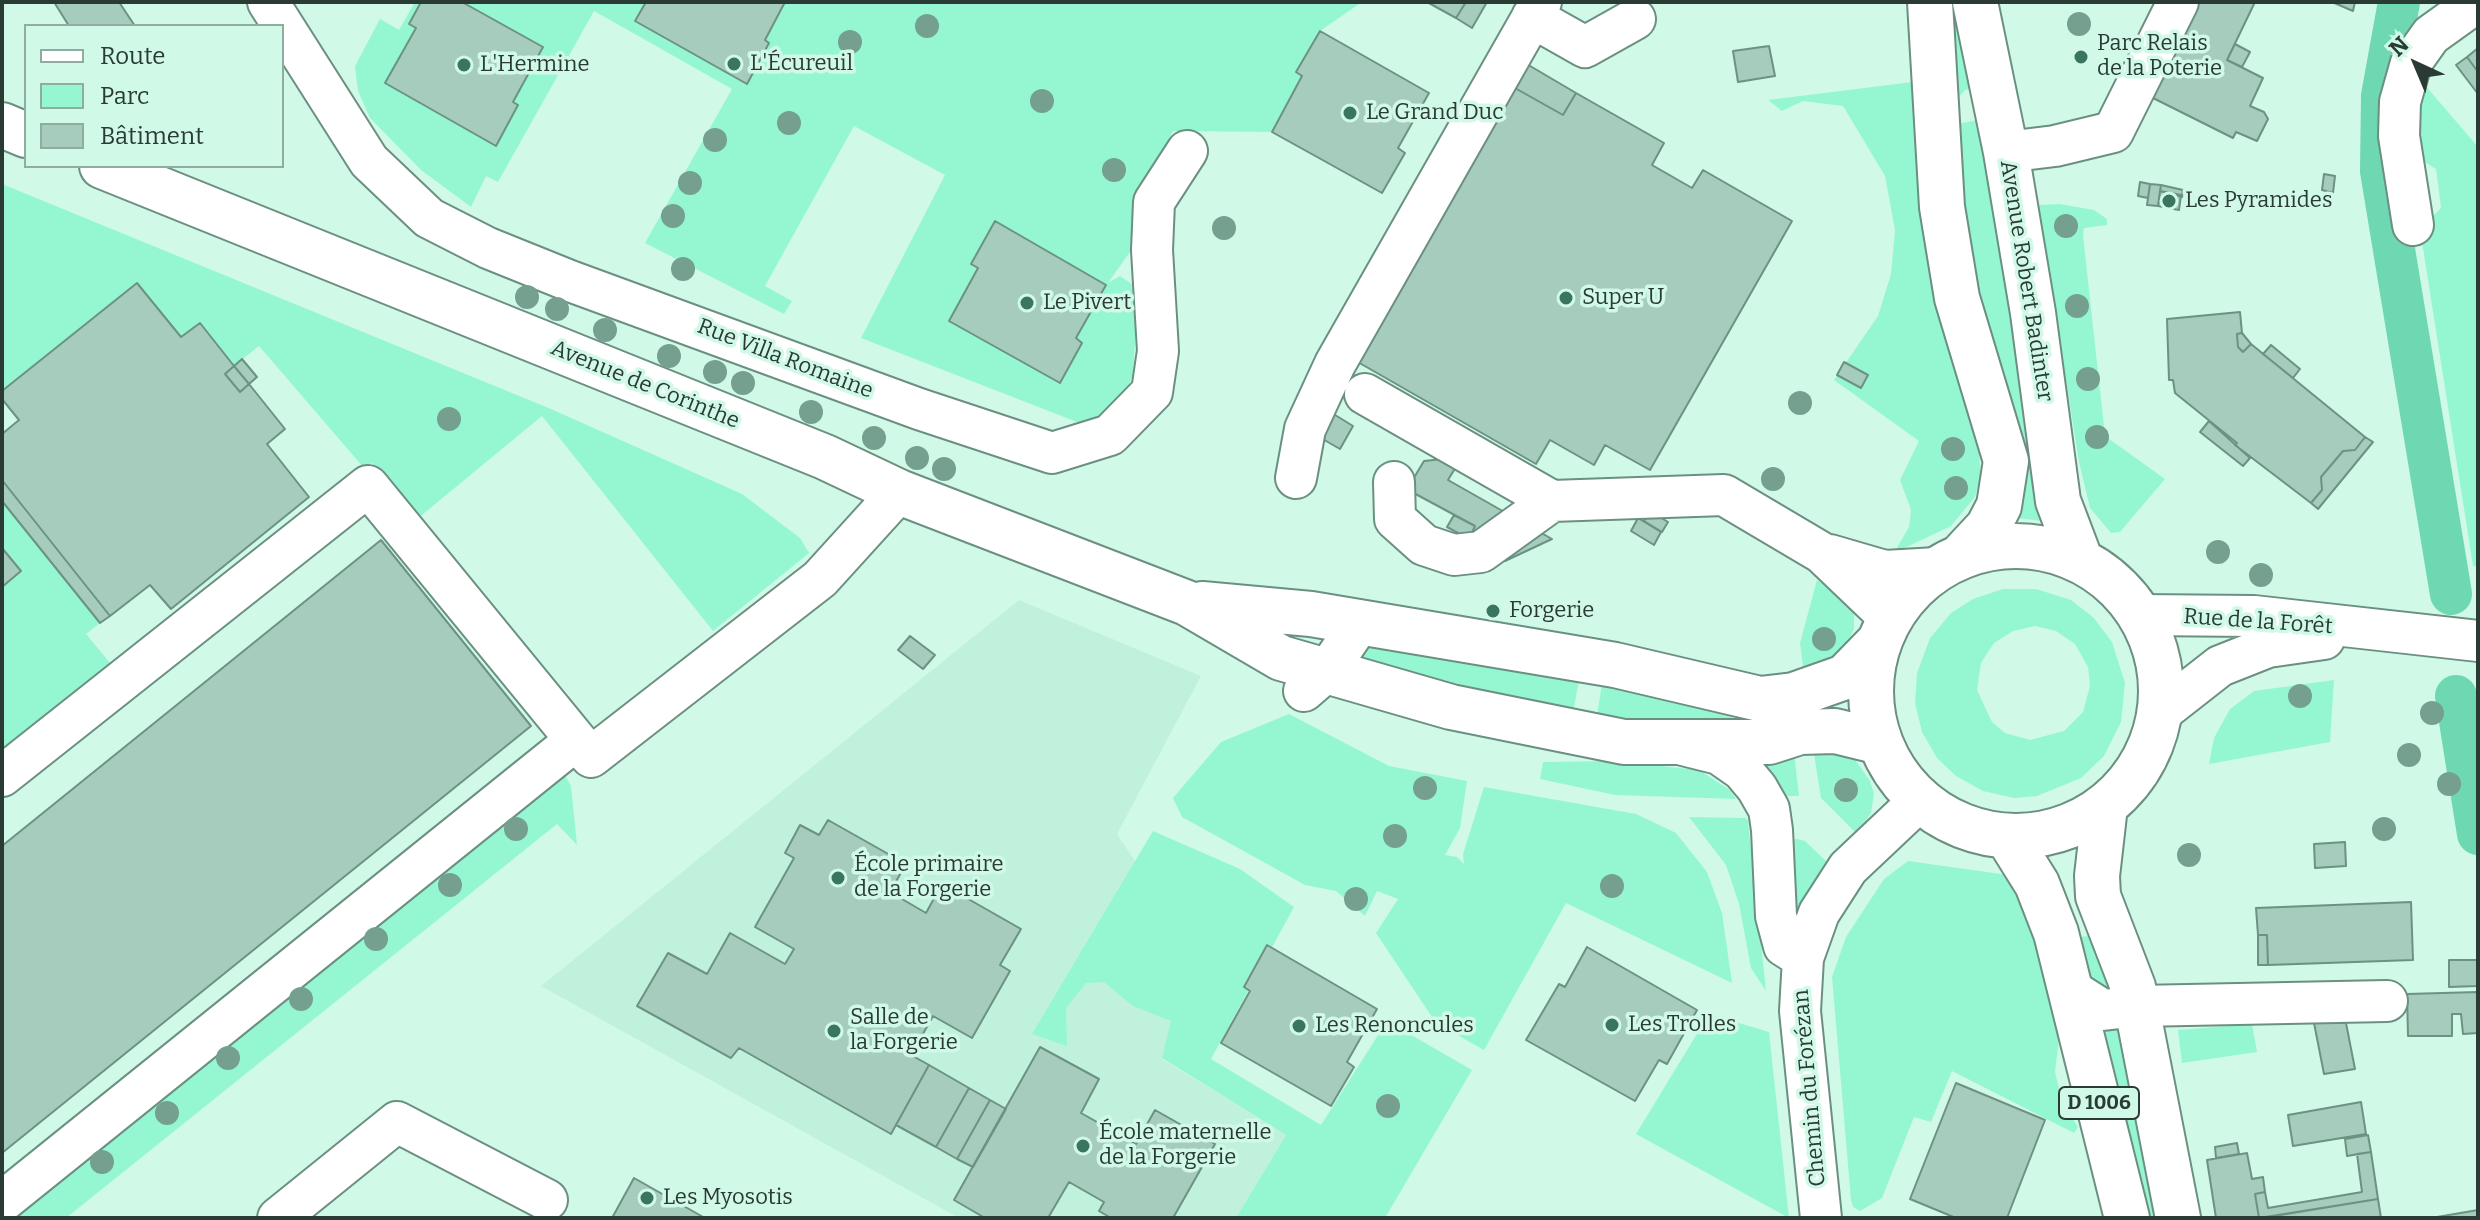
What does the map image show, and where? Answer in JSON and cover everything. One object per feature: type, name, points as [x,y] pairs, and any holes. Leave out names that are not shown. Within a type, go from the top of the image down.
[{"type":"main road","points":[[1187,603],[1311,614],[1615,665],[1760,699],[1794,695],[1845,677],[1884,630],[1910,590],[1949,562],[1988,527],[1999,506],[2006,461],[1994,411],[1957,298],[1942,207],[1930,2]]},
{"type":"main road","name":"Avenue Robert Badinter","points":[[1975,2],[2006,152],[2058,501],[2080,559]]},
{"type":"main road","points":[[2,125],[24,134]]},
{"type":"main road","name":"Avenue de Corinthe","points":[[107,168],[825,457],[899,492],[1187,603]]},
{"type":"main road","points":[[1884,630],[1871,687],[1871,709],[1880,742],[1896,774],[1919,801],[1960,825],[2007,836],[2042,835],[2075,824],[2105,806],[2131,780],[2150,748],[2160,713],[2160,670],[2154,645],[2140,615],[2115,584],[2080,559],[2041,547],[2000,546],[1949,562]]},
{"type":"main road","points":[[1187,603],[1316,681],[1578,735],[1624,742],[1769,742],[1800,732],[1835,731],[1880,742]]},
{"type":"main road","name":"D 1006","points":[[2105,806],[2098,896],[2138,1006],[2178,1218]]},
{"type":"main road","name":"D 1006","points":[[2007,836],[2047,906],[2127,1218]]},
{"type":"street","name":"Rue Villa Romaine","points":[[268,2],[282,24]]},
{"type":"street","points":[[2006,152],[2055,146],[2113,132],[2178,2]]},
{"type":"street","points":[[2413,225],[2399,136],[2400,102],[2411,63],[2431,35],[2477,2]]},
{"type":"street","points":[[1296,478],[1305,429],[1335,364],[1537,10],[1585,47],[1635,19]]},
{"type":"street","name":"Rue Villa Romaine","points":[[284,27],[369,161],[429,218],[488,248],[570,281],[784,357],[855,386],[1052,453],[1110,435],[1152,392],[1158,351],[1152,250],[1154,202],[1187,151]]},
{"type":"street","points":[[1365,394],[1552,501],[1724,495],[1822,553],[1885,571],[1949,562]]},
{"type":"street","points":[[1394,482],[1395,519],[1424,545],[1454,555],[1481,552],[1552,501]]},
{"type":"street","points":[[2,776],[368,486],[591,757],[820,579],[899,492]]},
{"type":"street","points":[[1822,553],[1884,630]]},
{"type":"street","name":"Rue de la Forêt","points":[[2140,615],[2254,616],[2478,641]]},
{"type":"street","points":[[1316,681],[1359,624]]},
{"type":"street","name":"Rue de la Forêt","points":[[2160,713],[2220,666],[2268,647],[2376,632]]},
{"type":"street","points":[[2,1202],[576,740]]},
{"type":"street","name":"Chemin du Forézan","points":[[1671,742],[1719,754],[1742,770],[1757,788],[1769,809],[1776,916],[1784,946],[1803,958]]},
{"type":"street","name":"Chemin du Forézan","points":[[1821,1218],[1800,1011],[1803,958],[1819,913],[1848,868],[1919,801]]},
{"type":"street","points":[[2070,989],[2103,1010],[2138,1006],[2387,1001]]},
{"type":"street","points":[[278,1218],[397,1122],[547,1200]]},
{"type":"shaded area","points":[[1019,600],[1201,676],[1117,834],[1204,965],[1162,1059],[1286,1135],[1236,1218],[959,1218],[541,986]]},
{"type":"green space","points":[[415,2],[1362,2],[1320,31],[1297,72],[1302,76],[1272,132],[1173,131],[1133,203],[1132,249],[1108,283],[1120,276],[1133,285],[1138,294],[1133,375],[1123,400],[1093,424],[1077,422],[861,338],[945,175],[854,126],[765,286],[792,301],[784,314],[645,243],[732,89],[594,11],[498,182],[486,176],[471,207],[421,170],[370,118],[358,91],[355,66],[380,19],[399,30]]},
{"type":"green space","points":[[1947,2],[1961,2],[1973,89],[1965,90],[1954,103]]},
{"type":"green space","points":[[2418,77],[2478,147],[2478,567],[2473,566],[2420,229],[2441,208],[2436,169],[2415,156]]},
{"type":"green space","points":[[1921,81],[1928,244],[1978,445],[1981,474],[1975,497],[1951,526],[1894,553],[1909,527],[1911,510],[1900,480],[1919,441],[1834,380],[1878,316],[1891,274],[1895,230],[1885,176],[1843,106],[1803,101],[1782,111],[1768,100]]},
{"type":"green space","points":[[1977,120],[2033,442],[2024,444],[1968,281],[1953,125]]},
{"type":"green space","points":[[2,184],[551,409],[742,494],[800,538],[809,553],[713,631],[542,416],[417,519],[372,463],[364,468],[259,346],[234,366],[200,323],[181,337],[137,283],[2,391]]},
{"type":"green space","points":[[2060,204],[2094,210],[2107,219],[2107,225],[2084,228],[2083,235],[2105,436],[2165,479],[2120,532],[2111,533],[2090,508],[2079,462],[2038,205]]},
{"type":"green space","points":[[2035,465],[2051,522],[2016,518],[2027,469]]},
{"type":"green space","points":[[2,501],[100,623],[86,634],[111,664],[2,753]]},
{"type":"green space","points":[[1817,580],[1841,595],[1854,613],[1854,629],[1842,653],[1804,674],[1800,643]]},
{"type":"green space","points":[[2003,589],[2036,589],[2071,600],[2094,618],[2112,642],[2125,683],[2121,722],[2104,756],[2081,778],[2037,796],[2014,798],[1983,791],[1956,776],[1937,758],[1922,732],[1915,703],[1917,673],[1930,638],[1951,613],[1973,599]],"holes":[[[2035,626],[2056,631],[2075,644],[2088,667],[2090,686],[2083,712],[2064,731],[2030,740],[2005,733],[1992,722],[1977,690],[1981,663],[1994,643],[2013,631]]]},
{"type":"green space","points":[[1360,639],[1579,681],[1573,712],[1349,663]]},
{"type":"green space","points":[[2334,680],[2330,742],[2209,764],[2214,738],[2230,709],[2254,691]]},
{"type":"green space","points":[[1602,683],[1782,722],[1681,730],[1597,716]]},
{"type":"green space","points":[[1289,714],[1389,766],[1467,781],[1460,828],[1445,855],[1457,857],[1464,864],[1463,854],[1484,787],[1636,814],[1676,833],[1707,872],[1722,913],[1732,983],[1566,903],[1484,1050],[1436,1023],[1376,933],[1398,899],[1377,891],[1365,916],[1336,891],[1305,885],[1182,817],[1173,798],[1221,742]]},
{"type":"green space","points":[[1813,748],[1854,758],[1870,781],[1874,794],[1871,813],[1857,834],[1821,798]]},
{"type":"green space","points":[[1794,752],[1799,796],[1776,796],[1751,759]]},
{"type":"green space","points":[[1613,761],[1699,770],[1730,790],[1736,799],[1615,795],[1540,779],[1543,762]]},
{"type":"green space","points":[[563,772],[571,786],[577,845],[557,824],[66,1218],[8,1218]]},
{"type":"green space","points":[[1689,817],[1746,818],[1748,821],[1766,991],[1751,968],[1739,904],[1726,865]]},
{"type":"green space","points":[[1153,831],[1240,869],[1294,907],[1211,1059],[1321,1125],[1387,1021],[1472,1070],[1385,1218],[1236,1218],[1286,1135],[1162,1058],[1171,1021],[1133,1006],[1104,982],[1086,983],[1066,1008],[1067,1046],[1032,1034]]},
{"type":"green space","points":[[1787,840],[1805,841],[1827,862],[1792,920]]},
{"type":"green space","points":[[1908,861],[2008,875],[2030,889],[2064,999],[2055,1072],[2063,1104],[2078,1127],[2074,1133],[1952,1071],[1931,1122],[1914,1117],[1882,1198],[1860,1211],[1853,1207],[1851,1200],[1832,977],[1846,937],[1884,879]]},
{"type":"green space","points":[[2088,936],[2120,998],[2090,980],[2081,937]]},
{"type":"green space","points":[[1709,1014],[1769,1032],[1789,1218],[1636,1134]]},
{"type":"green space","points":[[2252,1024],[2257,1052],[2182,1063],[2178,1030]]},
{"type":"green space","points":[[2103,1027],[2130,1027],[2167,1218],[2147,1218]]},
{"type":"building","points":[[54,2],[119,2],[134,24],[68,24]]},
{"type":"building","name":"L'Hermine","points":[[421,2],[462,2],[543,47],[513,102],[518,105],[496,146],[385,83],[416,28],[409,24]]},
{"type":"building","name":"L'Écureuil","points":[[646,2],[785,2],[765,40],[769,43],[747,84],[635,21]]},
{"type":"building","points":[[1427,2],[1466,2],[1456,18]]},
{"type":"building","points":[[1466,2],[1487,2],[1472,28],[1456,18]]},
{"type":"building","points":[[2196,2],[2255,2],[2227,60],[2263,78],[2250,106],[2264,112],[2268,119],[2257,141],[2236,132],[2233,138],[2151,97]]},
{"type":"building","points":[[2332,2],[2355,2],[2353,11]]},
{"type":"building","name":"Le Grand Duc","points":[[1320,31],[1429,93],[1398,148],[1405,153],[1382,193],[1272,132],[1302,76],[1296,72]]},
{"type":"building","points":[[2235,44],[2250,52],[2242,67],[2227,60]]},
{"type":"building","points":[[1769,46],[1775,76],[1738,82],[1733,51]]},
{"type":"building","points":[[2478,48],[2478,72],[2467,57]]},
{"type":"building","points":[[2467,57],[2478,72],[2478,94],[2456,65]]},
{"type":"building","points":[[1520,60],[1576,93],[1563,115],[1506,83]]},
{"type":"building","name":"Super U","points":[[1506,83],[1563,115],[1576,93],[1664,143],[1652,165],[1692,188],[1703,170],[1792,221],[1650,470],[1605,445],[1594,465],[1550,440],[1536,464],[1349,357]]},
{"type":"building","points":[[2324,174],[2335,176],[2333,193],[2322,190]]},
{"type":"building","points":[[2140,182],[2150,184],[2148,198],[2138,196]]},
{"type":"building","points":[[2150,184],[2161,185],[2158,206],[2147,205]]},
{"type":"building","points":[[2161,185],[2183,190],[2182,197],[2160,191]]},
{"type":"building","name":"Les Pyramides","points":[[2160,191],[2181,195],[2179,210],[2158,206]]},
{"type":"building","name":"Le Pivert","points":[[995,221],[1106,285],[1076,338],[1082,343],[1060,383],[949,321],[978,268],[971,264]]},
{"type":"building","points":[[137,283],[181,337],[200,323],[234,366],[225,374],[240,392],[249,384],[285,429],[267,444],[309,497],[171,609],[150,585],[110,616],[2,480],[2,434],[19,420],[2,399],[2,391]]},
{"type":"building","points":[[2240,312],[2242,333],[2237,334],[2238,347],[2243,352],[2251,344],[2365,437],[2355,450],[2343,451],[2321,477],[2322,490],[2311,503],[2235,445],[2237,443],[2175,393],[2173,380],[2169,380],[2167,319]]},
{"type":"building","points":[[2242,333],[2251,344],[2243,352],[2238,347],[2237,334]]},
{"type":"building","points":[[2271,345],[2300,369],[2293,378],[2263,354]]},
{"type":"building","points":[[242,359],[257,377],[249,384],[234,366]]},
{"type":"building","points":[[1844,362],[1868,375],[1861,388],[1837,375]]},
{"type":"building","points":[[234,366],[249,384],[240,392],[225,374]]},
{"type":"building","points":[[1327,410],[1353,426],[1340,449],[1319,437]]},
{"type":"building","points":[[2209,421],[2250,458],[2243,466],[2200,432]]},
{"type":"building","points":[[2365,437],[2373,442],[2318,509],[2311,503],[2322,490],[2321,477],[2343,451],[2355,450]]},
{"type":"building","points":[[1462,457],[1448,480],[1552,539],[1505,561],[1469,539],[1475,526],[1410,491],[1409,486],[1424,461]]},
{"type":"building","points":[[2,480],[110,616],[100,623],[2,501]]},
{"type":"building","points":[[1650,511],[1668,522],[1662,532],[1644,521]]},
{"type":"building","points":[[1454,515],[1475,526],[1469,539],[1447,527]]},
{"type":"building","points":[[1638,518],[1661,532],[1654,545],[1631,531]]},
{"type":"building","points":[[381,540],[531,726],[2,1153],[2,846]]},
{"type":"building","points":[[2,548],[21,571],[2,587]]},
{"type":"building","points":[[910,636],[935,655],[923,669],[898,650]]},
{"type":"building","points":[[828,820],[906,864],[890,892],[926,913],[942,884],[1021,929],[1000,965],[1010,971],[972,1038],[933,1016],[911,1055],[929,1065],[891,1134],[739,1048],[731,1058],[637,1006],[668,953],[707,974],[730,933],[785,964],[794,949],[755,927],[794,858],[785,853],[800,825],[819,835]]},
{"type":"building","points":[[2345,842],[2346,866],[2315,868],[2314,844]]},
{"type":"building","points":[[2411,902],[2413,960],[2268,965],[2267,935],[2258,935],[2256,908]]},
{"type":"building","points":[[2258,935],[2267,935],[2268,965],[2258,965]]},
{"type":"building","name":"Les Renoncules","points":[[1267,945],[1377,1009],[1347,1062],[1354,1067],[1331,1106],[1221,1043],[1250,991],[1244,987]]},
{"type":"building","name":"Les Trolles","points":[[1587,947],[1697,1010],[1667,1064],[1659,1060],[1635,1101],[1526,1040],[1559,984],[1565,987]]},
{"type":"building","points":[[2449,960],[2478,960],[2478,986],[2449,987]]},
{"type":"building","points":[[2478,992],[2478,1033],[2463,1034],[2461,1014],[2452,1014],[2452,1036],[2408,1036],[2407,994]]},
{"type":"building","points":[[2314,1023],[2346,1023],[2355,1069],[2324,1074]]},
{"type":"building","points":[[1040,1047],[1099,1079],[1081,1113],[1136,1144],[1155,1110],[1215,1144],[1173,1218],[1111,1218],[1099,1211],[1104,1202],[1069,1182],[1048,1218],[985,1218],[954,1200]]},
{"type":"building","points":[[929,1065],[969,1088],[936,1147],[896,1125]]},
{"type":"building","points":[[1956,1083],[2045,1120],[2007,1218],[1956,1218],[1910,1199]]},
{"type":"building","points":[[969,1088],[990,1100],[957,1159],[936,1147]]},
{"type":"building","points":[[990,1100],[1006,1109],[973,1167],[957,1159]]},
{"type":"building","points":[[2361,1102],[2366,1134],[2293,1146],[2288,1115]]},
{"type":"building","points":[[2368,1135],[2371,1152],[2347,1156],[2345,1139]]},
{"type":"building","points":[[2237,1143],[2239,1154],[2216,1158],[2215,1147]]},
{"type":"building","points":[[2371,1152],[2378,1199],[2259,1218],[2255,1194],[2265,1192],[2268,1208],[2362,1192],[2357,1154]]},
{"type":"building","points":[[2247,1153],[2252,1179],[2263,1177],[2265,1192],[2255,1194],[2259,1218],[2216,1218],[2207,1160]]},
{"type":"building","name":"Les Myosotis","points":[[634,1178],[705,1218],[612,1218]]},
{"type":"building","points":[[2378,1199],[2381,1218],[2262,1218]]},
{"type":"building","points":[[2478,1210],[2478,1218],[2431,1218]]},
{"type":"waterway","points":[[2399,2],[2382,96],[2381,171],[2451,594]]},
{"type":"waterway","points":[[2456,696],[2478,834]]},
{"type":"place","name":"Parc Relais de la Poterie","points":[[2081,57]]},
{"type":"place","name":"L'Écureuil","points":[[734,64]]},
{"type":"place","name":"L'Hermine","points":[[464,65]]},
{"type":"place","name":"Le Grand Duc","points":[[1350,113]]},
{"type":"place","name":"Les Pyramides","points":[[2169,201]]},
{"type":"place","name":"Super U","points":[[1566,298]]},
{"type":"place","name":"Le Pivert","points":[[1027,303]]},
{"type":"place","name":"Forgerie","points":[[1493,611]]},
{"type":"place","name":"École primaire de la Forgerie","points":[[838,878]]},
{"type":"place","name":"Les Trolles","points":[[1612,1025]]},
{"type":"place","name":"Les Renoncules","points":[[1299,1026]]},
{"type":"place","name":"Salle de la Forgerie","points":[[834,1031]]},
{"type":"place","name":"École maternelle de la Forgerie","points":[[1083,1146]]},
{"type":"place","name":"Les Myosotis","points":[[647,1198]]}]
